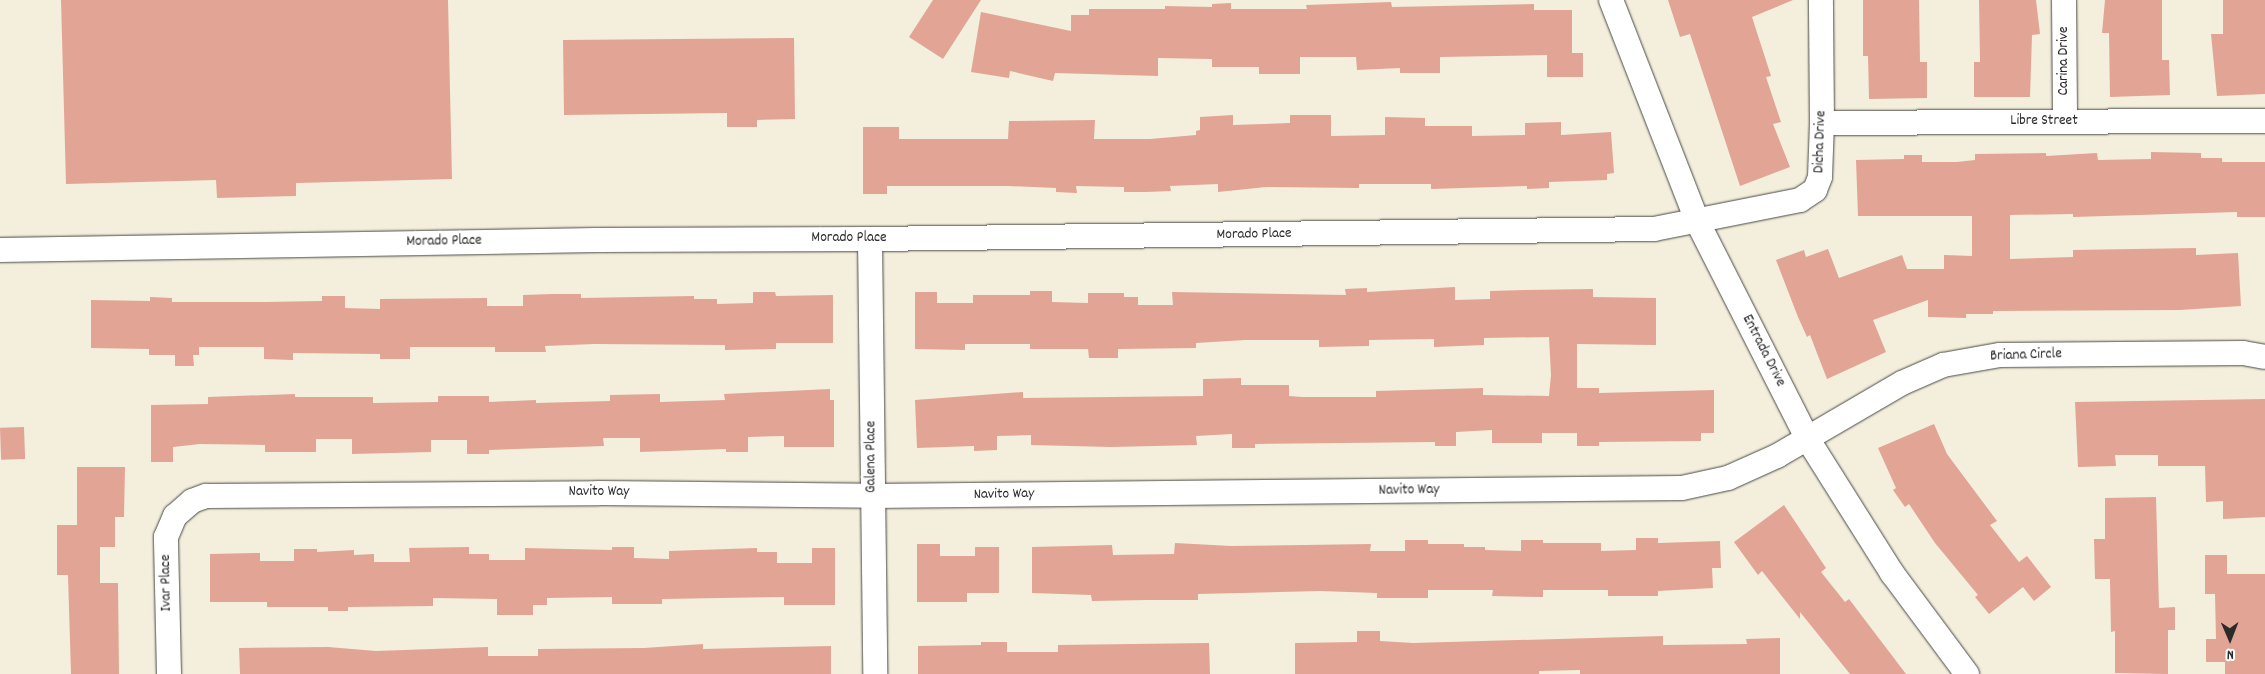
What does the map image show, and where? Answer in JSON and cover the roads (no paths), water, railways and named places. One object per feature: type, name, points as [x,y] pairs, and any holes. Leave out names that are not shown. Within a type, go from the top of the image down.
[{"type":"street","name":"Entrada Drive","points":[[1611,0],[1697,221],[1807,438],[1892,573],[1967,674]]},
{"type":"street","name":"Dicha Drive","points":[[1697,221],[1800,200],[1815,190],[1820,178],[1822,123],[1821,0]]},
{"type":"street","name":"Carina Drive","points":[[2064,0],[2065,122]]},
{"type":"street","name":"Libre Street","points":[[1822,123],[2265,121]]},
{"type":"street","name":"Morado Place","points":[[0,250],[596,240],[1609,231],[1654,229],[1697,221]]},
{"type":"street","name":"Galena Place","points":[[870,239],[875,674]]},
{"type":"street","name":"Briana Circle","points":[[1807,438],[1902,383],[1943,365],[2000,355],[2243,353],[2265,357]]},
{"type":"street","name":"Navito Way","points":[[192,502],[206,496],[228,495],[598,493],[872,496],[1682,488],[1728,478],[1777,456],[1807,438]]},
{"type":"street","name":"Ivar Place","points":[[169,674],[166,537],[176,516],[192,502]]}]
